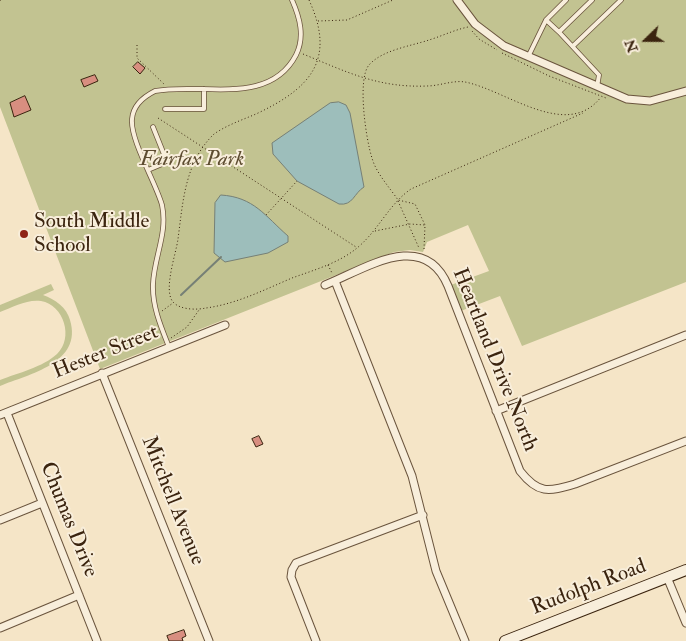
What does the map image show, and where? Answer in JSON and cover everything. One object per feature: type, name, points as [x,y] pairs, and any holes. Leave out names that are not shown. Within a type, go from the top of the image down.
[{"type":"street","points":[[457,0],[475,24],[489,36],[528,57],[627,100],[650,101],[686,90]]},
{"type":"street","name":"Heartland Drive North","points":[[324,285],[401,255],[420,256],[434,264],[445,278],[520,471],[529,483],[539,489],[557,489],[575,484],[686,441]]},
{"type":"street","points":[[335,281],[412,476],[436,571],[465,641]]},
{"type":"street","name":"Hester Street","points":[[3,414],[167,344],[224,325]]},
{"type":"street","points":[[496,411],[686,335]]},
{"type":"street","name":"Mitchell Avenue","points":[[102,373],[209,641]]},
{"type":"street","name":"Chumas Drive","points":[[3,414],[42,503],[97,641]]},
{"type":"street","points":[[0,520],[42,503]]},
{"type":"street","points":[[316,641],[292,577],[292,570],[296,564],[414,516],[423,515]]},
{"type":"street","name":"Rudolph Road","points":[[505,641],[686,570]]},
{"type":"street","points":[[668,577],[686,623]]},
{"type":"street","points":[[0,628],[79,595]]},
{"type":"lane","points":[[167,344],[157,314],[153,283],[164,231],[164,217],[132,127],[133,112],[148,95],[169,89],[258,86],[277,78],[285,71],[298,52],[301,38],[298,14],[292,0]]},
{"type":"lane","points":[[528,57],[546,20],[566,0]]},
{"type":"lane","points":[[559,32],[592,0]]},
{"type":"lane","points":[[573,46],[621,0]]},
{"type":"lane","points":[[546,20],[599,74],[597,87]]},
{"type":"lane","points":[[166,109],[204,109],[204,89]]},
{"type":"lane","points":[[148,170],[167,162],[153,127]]},
{"type":"path","points":[[309,0],[317,21],[318,60],[305,82],[292,94],[221,129],[208,140],[191,169],[184,194],[178,244],[169,289],[173,302],[186,308],[200,309],[239,300],[328,264],[357,248],[374,231],[398,200],[411,189],[583,113],[599,100]]},
{"type":"path","points":[[317,21],[347,20],[393,0]]},
{"type":"path","points":[[419,248],[398,200],[372,160],[367,133],[363,79],[368,65],[379,58],[407,46],[431,40],[448,31],[468,26]]},
{"type":"path","points":[[137,45],[137,58],[169,89]]},
{"type":"path","points":[[302,53],[379,84],[427,86],[464,82],[560,117],[583,113]]},
{"type":"path","points":[[158,118],[357,248]]},
{"type":"path","points":[[266,215],[298,180]]},
{"type":"path","points":[[398,200],[415,204],[424,225],[424,249]]},
{"type":"path","points":[[374,231],[410,224],[424,225]]},
{"type":"path","points":[[328,264],[335,281]]},
{"type":"path","points":[[157,314],[173,302]]},
{"type":"path","points":[[167,344],[187,327],[200,309]]},
{"type":"green space","name":"Fairfax Park","points":[[0,0],[686,0],[686,282],[522,346],[500,296],[458,312],[448,286],[489,271],[468,225],[427,242],[423,252],[410,250],[394,252],[100,369],[0,107]]},
{"type":"green space","points":[[51,284],[54,290],[43,295],[60,304],[70,320],[72,335],[69,347],[51,365],[0,386],[0,380],[45,363],[57,354],[62,347],[65,340],[64,323],[61,315],[49,304],[41,301],[31,301],[0,312],[0,305]]},
{"type":"water","points":[[339,102],[346,105],[350,113],[364,187],[350,201],[344,204],[339,204],[297,181],[273,154],[272,143],[330,103]]},
{"type":"water","points":[[221,195],[242,199],[251,204],[288,236],[288,242],[268,253],[225,262],[214,253],[215,203]]},
{"type":"building","points":[[138,62],[145,68],[140,74],[133,67]]},
{"type":"building","points":[[95,75],[98,81],[84,87],[81,80]]},
{"type":"building","points":[[25,96],[31,110],[14,117],[10,103]]},
{"type":"building","points":[[259,436],[263,444],[256,447],[252,439]]},
{"type":"building","points":[[184,630],[186,636],[182,638],[183,641],[169,641],[167,636]]},
{"type":"waterway","points":[[181,295],[221,257]]},
{"type":"place","name":"South Middle School","points":[[24,234]]}]
